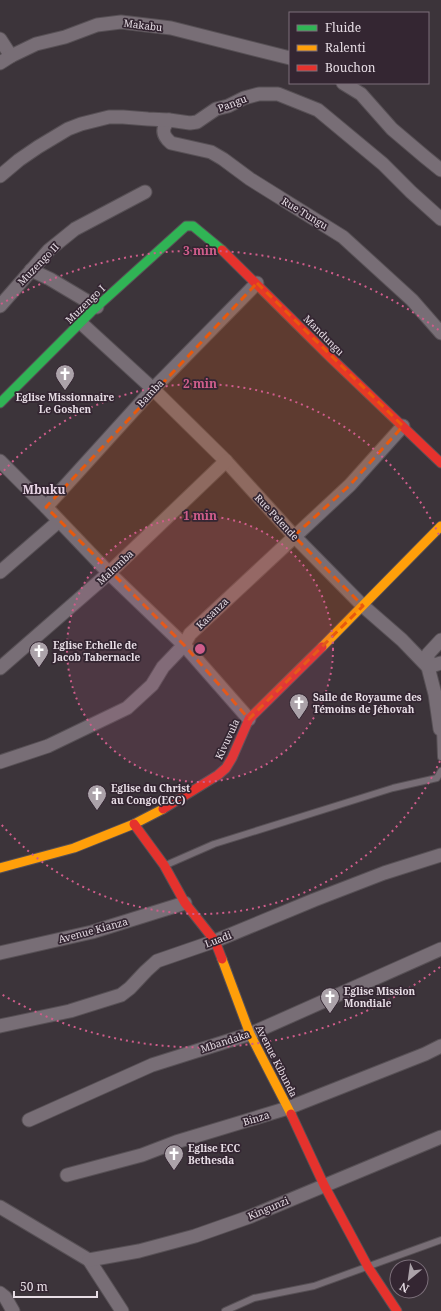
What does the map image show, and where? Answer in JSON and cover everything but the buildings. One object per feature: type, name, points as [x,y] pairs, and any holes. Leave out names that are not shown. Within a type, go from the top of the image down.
[{"type":"street","name":"Makabu","points":[[5,59],[36,44],[65,37],[97,25],[121,22],[171,28],[289,58]]},
{"type":"street","points":[[0,39],[5,59]]},
{"type":"street","points":[[345,84],[361,94],[392,129],[441,170]]},
{"type":"street","name":"Pangu","points":[[0,176],[38,147],[68,129],[81,124],[110,117],[169,120],[190,123],[197,122],[216,109],[228,106],[244,98],[260,94],[278,94],[318,110],[383,164],[441,219]]},
{"type":"street","name":"Rue Tungu","points":[[169,120],[164,125],[163,130],[166,139],[171,143],[211,152],[224,159],[250,179],[343,237],[412,300],[441,333]]},
{"type":"street","name":"Muzengo II","points":[[0,306],[49,250],[75,229],[145,192]]},
{"type":"street","name":"Mandungu","points":[[189,225],[193,226],[229,256],[330,357],[441,463]]},
{"type":"street","name":"Muzengo I","points":[[0,403],[38,364],[134,272],[189,225]]},
{"type":"street","points":[[31,270],[50,279],[97,307]]},
{"type":"street","name":"Bamba","points":[[46,507],[153,389],[257,283]]},
{"type":"street","name":"Rue Pelende","points":[[81,323],[153,389],[226,461],[294,536],[363,606],[402,640],[428,668],[436,694],[440,729]]},
{"type":"street","name":"Kasanza","points":[[0,762],[48,746],[127,708],[152,685],[163,666],[184,645],[190,634],[350,485],[403,426]]},
{"type":"street","points":[[0,461],[109,573],[184,645],[249,718]]},
{"type":"street","name":"Malomba","points":[[0,668],[109,573],[226,461]]},
{"type":"street","points":[[0,572],[59,521]]},
{"type":"street","name":"Kivuvula","points":[[0,868],[74,848],[134,824],[162,810],[222,772],[232,758],[249,718],[363,606],[441,526]]},
{"type":"street","points":[[441,640],[428,654],[428,668],[441,663]]},
{"type":"street","name":"Avenue Kibunda","points":[[134,824],[164,865],[185,903],[215,941],[250,1034],[288,1108],[324,1185],[368,1267],[397,1311]]},
{"type":"street","name":"Luadi","points":[[0,1026],[70,1011],[121,995],[157,961],[215,941],[384,873],[441,855]]},
{"type":"street","name":"Avenue Kianza","points":[[0,953],[92,932],[185,903]]},
{"type":"street","name":"Mbandaka","points":[[29,1120],[152,1065],[250,1034],[441,949]]},
{"type":"street","name":"Binza","points":[[67,1175],[142,1155],[176,1142],[288,1108],[426,1054],[441,1046]]},
{"type":"street","name":"Kingunzi","points":[[89,1260],[139,1252],[195,1236],[249,1217],[441,1138]]},
{"type":"street","points":[[0,1207],[89,1260],[122,1311]]},
{"type":"street","points":[[0,1293],[5,1297],[13,1311]]},
{"type":"lane","points":[[440,729],[441,757]]},
{"type":"lane","points":[[164,865],[221,842],[393,788],[437,778],[441,771]]},
{"type":"lane","points":[[225,1311],[254,1298],[314,1286],[441,1240]]},
{"type":"highlighted area","points":[[257,283],[403,426],[350,485],[294,536],[363,606],[249,719],[184,645],[46,507]]},
{"type":"traffic: fast","points":[[0,403],[91,312],[186,226],[193,226],[222,250]]},
{"type":"traffic: slow","points":[[322,647],[441,526]]},
{"type":"traffic: slow","points":[[0,868],[74,848],[134,824],[163,809]]},
{"type":"traffic: slow","points":[[222,959],[250,1034],[291,1114]]},
{"type":"traffic: jam","points":[[222,250],[330,357],[441,463]]},
{"type":"traffic: jam","points":[[163,809],[218,775],[226,768],[249,719],[322,647]]},
{"type":"traffic: jam","points":[[134,824],[164,865],[185,903],[215,941],[222,959]]},
{"type":"traffic: jam","points":[[291,1114],[324,1185],[368,1267],[397,1311]]},
{"type":"place","name":"Eglise Missionnaire Le Goshen","points":[[65,391]]},
{"type":"place","name":"Eglise Echelle de Jacob Tabernacle","points":[[39,668]]},
{"type":"place","name":"Salle de Royaume des Témoins de Jéhovah","points":[[299,720]]},
{"type":"place","name":"Eglise du Christ au Congo(ECC)","points":[[97,811]]},
{"type":"place","name":"Eglise Mission Mondiale","points":[[330,1014]]},
{"type":"place","name":"Eglise ECC Bethesda","points":[[174,1171]]},
{"type":"district","name":"Mbuku","points":[[44,490]]}]
